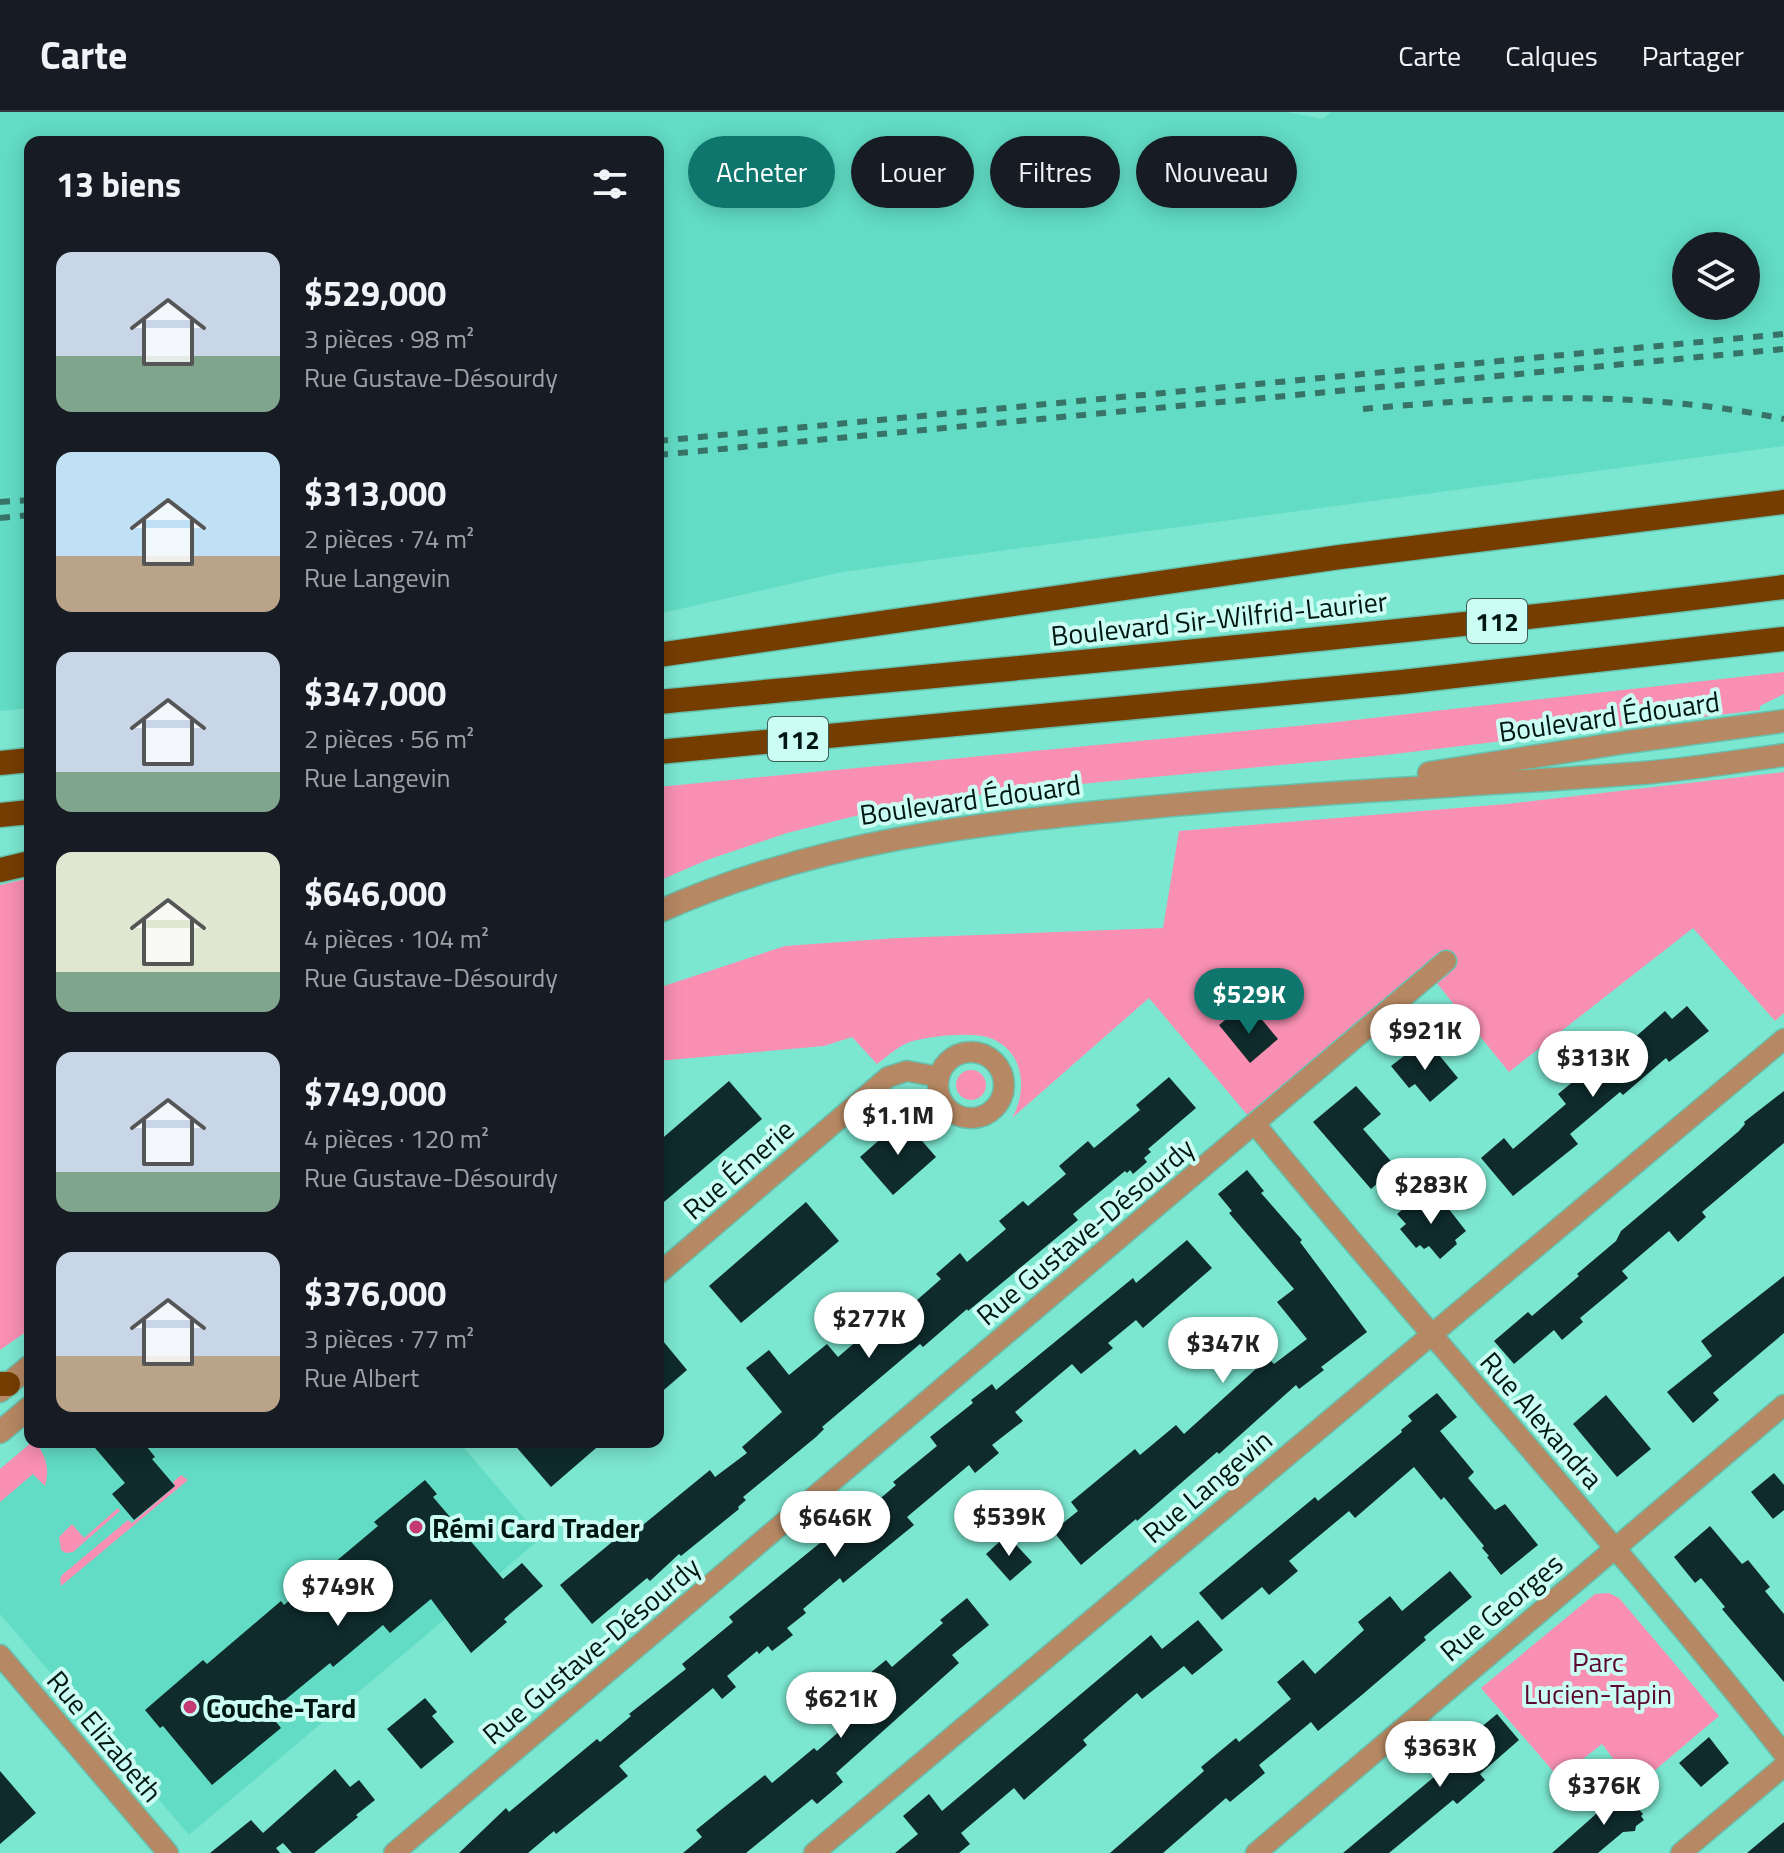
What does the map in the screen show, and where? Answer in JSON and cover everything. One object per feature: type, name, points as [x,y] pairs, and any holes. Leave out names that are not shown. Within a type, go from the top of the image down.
[{"type":"highway","points":[[664,654],[1281,565],[1784,502]]},
{"type":"highway","name":"Boulevard Sir-Wilfrid-Laurier","points":[[664,701],[1333,638],[1784,587]]},
{"type":"highway","name":"112","points":[[664,751],[1402,682],[1784,639]]},
{"type":"highway","points":[[0,763],[24,761]]},
{"type":"highway","points":[[0,815],[24,813]]},
{"type":"highway","points":[[0,870],[24,864]]},
{"type":"street","name":"Boulevard Édouard","points":[[1301,793],[1784,721]]},
{"type":"street","name":"Boulevard Édouard","points":[[664,910],[788,863],[908,835],[1010,820],[1301,793],[1631,774],[1784,755]]},
{"type":"street","name":"Rue Gustave-Désourdy","points":[[394,1853],[1446,961]]},
{"type":"street","name":"Rue Langevin","points":[[814,1853],[1784,1039]]},
{"type":"street","name":"Rue Émerie","points":[[664,1269],[888,1077],[907,1071],[939,1077]]},
{"type":"street","name":"Rue Alexandra","points":[[1255,1124],[1784,1754]]},
{"type":"street","points":[[3,1386],[24,1370]]},
{"type":"street","name":"Rue Georges","points":[[1256,1853],[1784,1405]]},
{"type":"street","points":[[0,1432],[24,1412]]},
{"type":"street","name":"Rue Elizabeth","points":[[0,1655],[168,1853]]},
{"type":"street","points":[[1681,1853],[1784,1766]]},
{"type":"shaded area","points":[[0,112],[1287,112],[1323,119],[1331,112],[1784,112],[1784,446],[842,572],[664,613],[664,136],[24,136],[24,709],[0,711]]},
{"type":"shaded area","points":[[25,1448],[464,1448],[541,1538],[189,1835],[0,1614],[0,1469]]},
{"type":"green space","points":[[1784,672],[1784,694],[1760,706],[1760,710],[1386,755],[1018,790],[925,802],[787,833],[664,878],[664,786],[1328,723]]},
{"type":"green space","points":[[1784,772],[1784,1013],[1775,1021],[1693,928],[1509,1072],[1431,976],[1255,1124],[1149,998],[1012,1118],[1020,1094],[1019,1070],[1008,1050],[987,1037],[950,1035],[913,1041],[877,1064],[852,1037],[824,1046],[664,1060],[664,986],[785,946],[897,938],[1163,928],[1179,831],[1506,804]]},
{"type":"green space","points":[[24,879],[24,1333],[0,1350],[0,885]]},
{"type":"green space","points":[[971,1070],[982,1074],[986,1085],[982,1096],[971,1100],[960,1096],[956,1085],[960,1074]]},
{"type":"green space","points":[[25,1448],[39,1448],[46,1463],[45,1486],[33,1474],[0,1502],[0,1469]]},
{"type":"green space","points":[[181,1475],[188,1480],[61,1586],[62,1575],[128,1520],[132,1523],[175,1486],[173,1482]]},
{"type":"green space","points":[[118,1508],[120,1511],[73,1552],[61,1550],[59,1537],[72,1524],[84,1538]]},
{"type":"green space","name":"Parc Lucien-Tapin","points":[[1609,1593],[1619,1598],[1719,1716],[1635,1787],[1602,1744],[1559,1778],[1481,1688],[1595,1594]]},
{"type":"building","points":[[1687,1006],[1709,1031],[1669,1062],[1666,1058],[1623,1095],[1620,1092],[1570,1134],[1578,1144],[1513,1196],[1481,1158],[1504,1138],[1513,1149],[1566,1104],[1558,1094],[1580,1076],[1584,1082],[1665,1011],[1672,1019]]},
{"type":"building","points":[[1235,1012],[1246,1026],[1258,1015],[1278,1039],[1250,1063],[1219,1025]]},
{"type":"building","points":[[1430,1044],[1458,1078],[1430,1102],[1415,1084],[1409,1088],[1391,1066],[1413,1049],[1417,1054]]},
{"type":"building","points":[[1169,1077],[1196,1108],[1148,1149],[1151,1152],[1144,1158],[1147,1162],[1133,1174],[1130,1170],[1125,1171],[1073,1214],[1078,1220],[923,1347],[920,1344],[822,1427],[824,1429],[816,1437],[743,1497],[746,1500],[739,1509],[592,1624],[560,1585],[623,1533],[627,1538],[710,1470],[715,1477],[747,1453],[742,1447],[782,1412],[746,1368],[769,1350],[789,1375],[827,1344],[838,1357],[878,1323],[884,1329],[941,1279],[936,1274],[960,1253],[967,1262],[1006,1229],[999,1221],[1023,1201],[1028,1206],[1066,1174],[1059,1166],[1088,1141],[1094,1148],[1140,1110],[1136,1105]]},
{"type":"building","points":[[729,1081],[762,1119],[664,1202],[664,1137]]},
{"type":"building","points":[[1356,1086],[1381,1114],[1363,1129],[1396,1167],[1371,1189],[1313,1122]]},
{"type":"building","points":[[1784,1091],[1784,1143],[1702,1212],[1706,1217],[1678,1242],[1669,1231],[1622,1271],[1628,1278],[1580,1318],[1583,1322],[1562,1340],[1554,1330],[1514,1364],[1494,1341],[1528,1312],[1532,1316],[1579,1276],[1577,1274],[1616,1241],[1621,1231],[1739,1131],[1744,1122]]},
{"type":"building","points":[[903,1119],[936,1157],[893,1195],[860,1157]]},
{"type":"building","points":[[1247,1170],[1264,1191],[1261,1193],[1302,1240],[1300,1242],[1367,1332],[1321,1367],[1324,1370],[1299,1389],[1296,1385],[1219,1454],[1217,1452],[1081,1565],[1053,1531],[1078,1511],[1071,1502],[1135,1449],[1140,1455],[1176,1425],[1184,1434],[1268,1358],[1274,1364],[1307,1339],[1277,1302],[1294,1289],[1229,1213],[1232,1211],[1218,1194]]},
{"type":"building","points":[[1422,1193],[1434,1208],[1448,1208],[1466,1231],[1440,1259],[1429,1246],[1416,1248],[1400,1229],[1406,1224],[1397,1214]]},
{"type":"building","points":[[806,1202],[839,1241],[741,1323],[709,1286]]},
{"type":"building","points":[[1187,1240],[1212,1268],[1143,1328],[1136,1320],[1108,1343],[1113,1348],[1081,1374],[1072,1364],[1015,1412],[1023,1421],[992,1445],[999,1453],[975,1473],[969,1465],[907,1517],[914,1525],[843,1583],[840,1578],[803,1609],[806,1613],[787,1628],[793,1635],[772,1651],[768,1646],[759,1654],[757,1651],[727,1676],[736,1687],[722,1699],[713,1688],[619,1766],[628,1776],[528,1853],[459,1853],[506,1808],[509,1812],[597,1739],[600,1742],[631,1716],[629,1714],[686,1669],[682,1664],[733,1622],[729,1617],[831,1534],[836,1540],[843,1536],[874,1509],[875,1503],[896,1485],[893,1482],[937,1446],[930,1437],[973,1403],[971,1400],[992,1384],[996,1390],[1133,1278],[1136,1283]]},
{"type":"building","points":[[1784,1276],[1784,1333],[1713,1393],[1719,1400],[1693,1423],[1667,1392],[1712,1356],[1701,1341]]},
{"type":"building","points":[[664,1342],[687,1370],[664,1390]]},
{"type":"building","points":[[1437,1393],[1457,1417],[1440,1431],[1474,1472],[1468,1478],[1495,1510],[1505,1504],[1538,1545],[1501,1575],[1487,1557],[1482,1548],[1484,1546],[1444,1497],[1441,1500],[1414,1467],[1355,1518],[1349,1511],[1289,1561],[1298,1571],[1269,1595],[1262,1587],[1222,1620],[1199,1593],[1315,1497],[1318,1501],[1402,1432],[1412,1421],[1408,1416]]},
{"type":"building","points":[[1606,1395],[1651,1449],[1617,1477],[1573,1424]]},
{"type":"building","points":[[95,1448],[148,1448],[155,1457],[152,1459],[175,1486],[134,1520],[112,1494],[125,1483]]},
{"type":"building","points":[[517,1448],[596,1448],[551,1487]]},
{"type":"building","points":[[1774,1473],[1784,1485],[1784,1510],[1773,1519],[1751,1492]]},
{"type":"building","points":[[425,1480],[437,1494],[433,1497],[503,1579],[522,1563],[543,1586],[504,1619],[507,1622],[471,1653],[431,1599],[390,1633],[383,1625],[333,1667],[330,1663],[269,1713],[281,1728],[212,1785],[163,1726],[160,1728],[145,1710],[203,1660],[207,1664],[281,1601],[284,1605],[378,1526],[374,1522]]},
{"type":"building","points":[[1710,1526],[1742,1564],[1748,1560],[1770,1587],[1765,1591],[1784,1614],[1784,1682],[1722,1609],[1725,1607],[1701,1578],[1695,1583],[1674,1557]]},
{"type":"building","points":[[1007,1535],[1032,1562],[1010,1581],[986,1554]]},
{"type":"building","points":[[1450,1571],[1472,1597],[1363,1694],[1318,1731],[1311,1722],[1259,1765],[1265,1773],[1230,1802],[1226,1798],[1163,1853],[1110,1853],[1204,1771],[1201,1767],[1236,1738],[1239,1742],[1291,1699],[1277,1682],[1303,1660],[1315,1674],[1364,1630],[1358,1622],[1390,1596],[1402,1611]]},
{"type":"building","points":[[967,1598],[989,1625],[952,1655],[959,1663],[836,1773],[843,1782],[817,1804],[812,1799],[746,1853],[683,1853],[702,1837],[696,1830],[722,1809],[765,1775],[772,1783],[814,1748],[817,1751],[867,1707],[852,1688],[886,1660],[892,1667]]},
{"type":"building","points":[[1198,1620],[1223,1650],[1192,1675],[1184,1666],[1142,1699],[1137,1693],[1083,1740],[1087,1745],[1024,1800],[1014,1788],[961,1833],[970,1844],[959,1853],[895,1853],[918,1834],[903,1816],[929,1794],[942,1811],[1151,1635],[1162,1649]]},
{"type":"building","points":[[425,1698],[437,1712],[432,1716],[454,1742],[421,1769],[387,1729]]},
{"type":"building","points":[[1497,1714],[1519,1740],[1480,1774],[1485,1780],[1457,1804],[1453,1800],[1389,1853],[1343,1853],[1434,1777],[1471,1743],[1468,1738]]},
{"type":"building","points":[[1709,1737],[1729,1763],[1701,1787],[1679,1763]]},
{"type":"building","points":[[335,1769],[350,1787],[359,1780],[375,1800],[314,1853],[292,1853],[283,1843],[276,1848],[280,1853],[210,1853],[251,1820],[263,1833]]},
{"type":"building","points":[[0,1771],[36,1813],[0,1844]]},
{"type":"building","points":[[1622,1791],[1643,1814],[1644,1820],[1635,1831],[1623,1832],[1598,1853],[1552,1853]]},
{"type":"building","points":[[1784,1822],[1784,1853],[1747,1853]]},
{"type":"railway","points":[[664,440],[1784,334]]},
{"type":"railway","points":[[664,454],[1784,349]]},
{"type":"railway","points":[[1363,409],[1468,401],[1574,398],[1680,403],[1784,419]]},
{"type":"railway","points":[[0,502],[24,500]]},
{"type":"railway","points":[[0,518],[24,516]]},
{"type":"place","name":"Rémi Card Trader","points":[[416,1527]]},
{"type":"place","name":"Couche-Tard","points":[[190,1707]]}]
